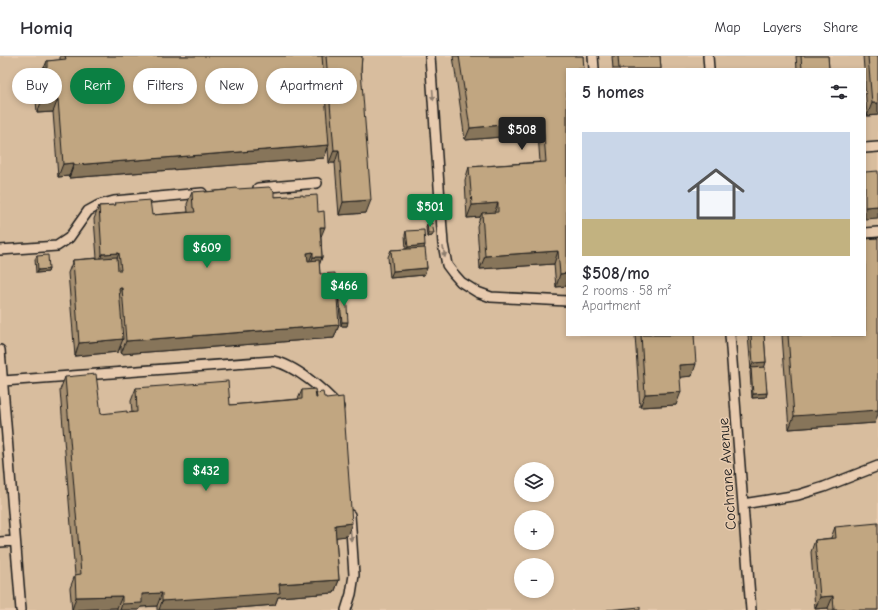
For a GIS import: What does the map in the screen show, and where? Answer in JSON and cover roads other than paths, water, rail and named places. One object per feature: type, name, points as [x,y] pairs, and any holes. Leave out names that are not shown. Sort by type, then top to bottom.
[{"type":"lane","points":[[430,56],[444,254],[448,265],[461,282],[477,292],[491,296],[566,301]]},
{"type":"lane","points":[[593,56],[594,68]]},
{"type":"lane","points":[[708,56],[709,68]]},
{"type":"lane","points":[[866,148],[878,147]]},
{"type":"lane","points":[[246,189],[317,183]]},
{"type":"lane","points":[[0,250],[57,246],[68,238],[88,211],[99,205],[114,201],[208,193]]},
{"type":"lane","points":[[866,233],[878,232]]},
{"type":"lane","name":"Cochrane Avenue","points":[[730,336],[751,610]]},
{"type":"lane","points":[[0,350],[3,381],[2,410],[15,541],[20,610]]},
{"type":"lane","points":[[3,381],[273,361],[287,365],[301,373],[334,402],[342,413]]},
{"type":"lane","points":[[743,504],[798,495],[824,487],[878,466]]},
{"type":"lane","points":[[346,610],[351,594],[354,575],[349,505]]},
{"type":"lane","points":[[0,542],[15,541]]}]
